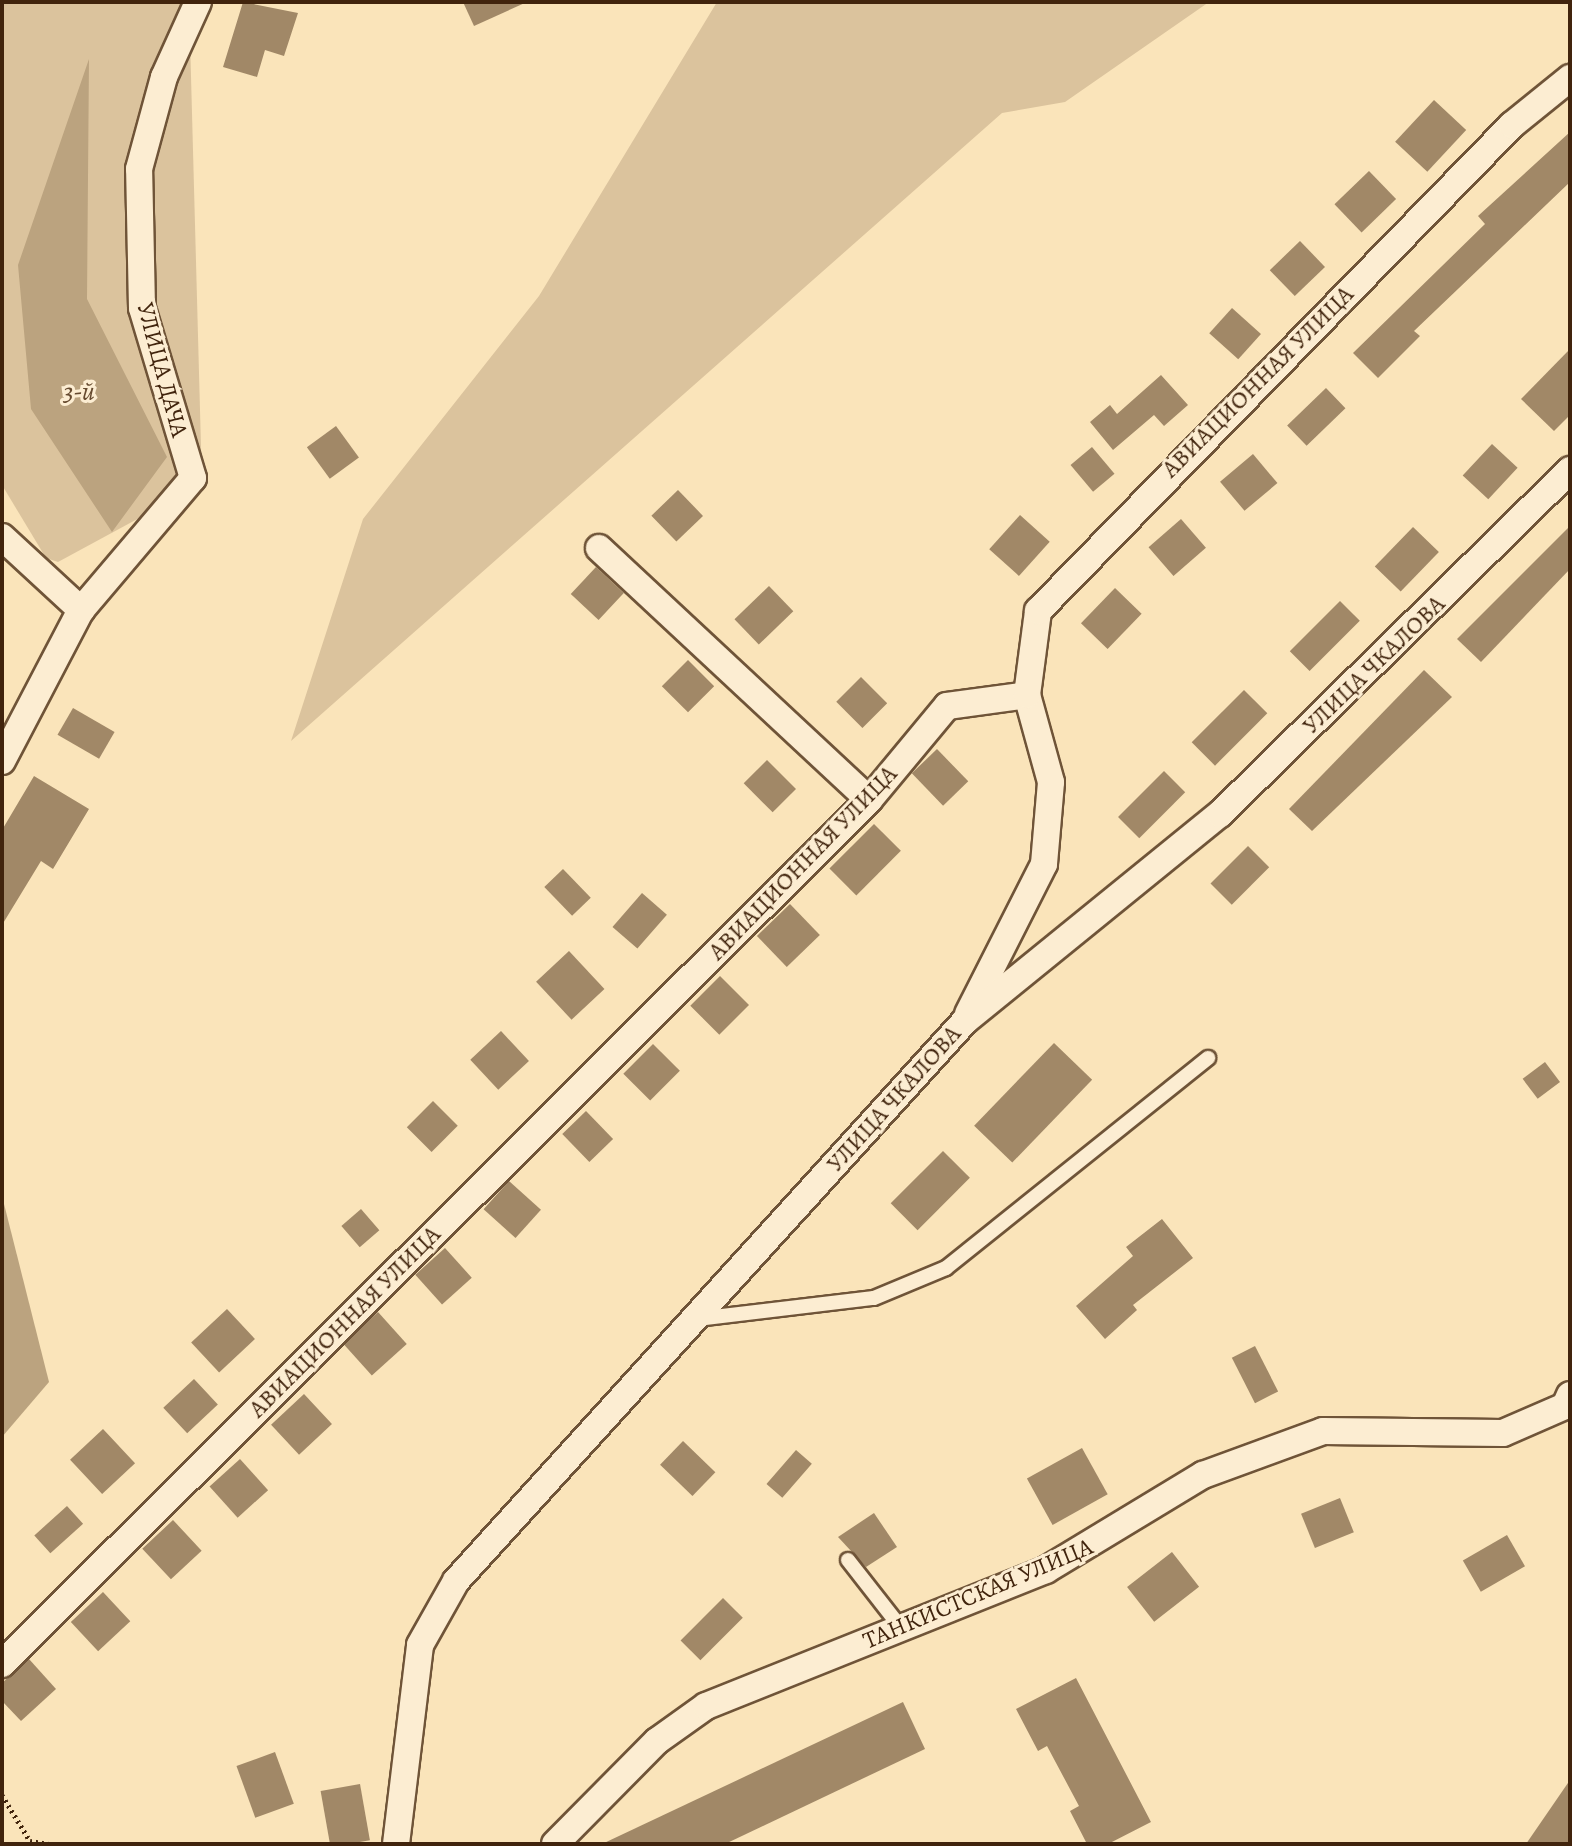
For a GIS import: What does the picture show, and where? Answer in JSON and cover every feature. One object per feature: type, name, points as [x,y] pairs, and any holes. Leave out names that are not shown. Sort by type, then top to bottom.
[{"type":"street","name":"УЛИЦА ДАЧА","points":[[2,761],[81,610],[193,478],[142,308],[139,169],[164,77],[198,2]]},
{"type":"street","name":"АВИАЦИОННАЯ УЛИЦА","points":[[2,1664],[869,800],[947,706],[1027,695],[1038,611],[1512,125],[1570,78]]},
{"type":"street","name":"УЛИЦА ЧКАЛОВА","points":[[396,1844],[420,1645],[456,1581],[965,1021],[1220,814],[1570,470]]},
{"type":"street","points":[[2,537],[81,610]]},
{"type":"street","points":[[599,548],[869,800]]},
{"type":"street","points":[[965,1021],[1044,864],[1051,782],[1027,695]]},
{"type":"street","name":"ТАНКИСТСКАЯ УЛИЦА","points":[[555,1844],[657,1741],[706,1706],[1046,1570],[1203,1475],[1323,1431],[1503,1433],[1568,1404]]},
{"type":"lane","points":[[694,1320],[874,1298],[946,1268],[1208,1058]]},
{"type":"lane","points":[[848,1560],[902,1629]]},
{"type":"path","points":[[2,1795],[30,1841],[49,1844]]},
{"type":"shaded area","points":[[2,2],[189,2],[202,484],[58,562],[46,558],[2,485]]},
{"type":"shaded area","points":[[717,2],[1209,2],[1065,102],[1002,113],[291,741],[363,519],[539,296]]},
{"type":"water","name":"3-й","points":[[89,59],[87,299],[167,457],[112,532],[31,409],[18,265]]},
{"type":"water","points":[[2,1196],[49,1382],[2,1437]]},
{"type":"building","points":[[243,2],[298,13],[284,56],[265,50],[257,77],[223,67]]},
{"type":"building","points":[[463,2],[527,2],[474,26]]},
{"type":"building","points":[[1434,100],[1466,130],[1427,172],[1395,142]]},
{"type":"building","points":[[1570,132],[1570,182],[1414,331],[1420,336],[1378,378],[1353,353],[1485,224],[1478,216]]},
{"type":"building","points":[[1369,171],[1396,199],[1362,232],[1334,204]]},
{"type":"building","points":[[1300,241],[1325,267],[1295,296],[1270,270]]},
{"type":"building","points":[[1232,308],[1261,334],[1238,359],[1209,333]]},
{"type":"building","points":[[1570,349],[1570,415],[1554,431],[1521,399]]},
{"type":"building","points":[[1161,375],[1188,405],[1164,426],[1154,415],[1113,450],[1090,422],[1110,405],[1117,414]]},
{"type":"building","points":[[1326,388],[1345,408],[1307,446],[1287,426]]},
{"type":"building","points":[[336,426],[359,458],[330,479],[307,447]]},
{"type":"building","points":[[1492,444],[1518,468],[1488,499],[1463,475]]},
{"type":"building","points":[[1092,447],[1114,474],[1093,492],[1071,465]]},
{"type":"building","points":[[1253,454],[1277,483],[1244,511],[1220,482]]},
{"type":"building","points":[[678,490],[703,516],[676,542],[651,516]]},
{"type":"building","points":[[1020,515],[1050,542],[1019,576],[989,549]]},
{"type":"building","points":[[1181,519],[1206,548],[1173,576],[1149,547]]},
{"type":"building","points":[[1570,526],[1570,569],[1481,662],[1457,639]]},
{"type":"building","points":[[1413,527],[1439,552],[1401,592],[1375,567]]},
{"type":"building","points":[[596,567],[624,593],[599,620],[571,594]]},
{"type":"building","points":[[769,586],[793,611],[759,645],[734,619]]},
{"type":"building","points":[[1115,588],[1142,614],[1108,649],[1081,623]]},
{"type":"building","points":[[1340,601],[1360,621],[1310,671],[1290,651]]},
{"type":"building","points":[[688,660],[714,686],[688,712],[662,686]]},
{"type":"building","points":[[1424,670],[1452,697],[1312,831],[1289,809]]},
{"type":"building","points":[[861,677],[887,703],[862,728],[836,702]]},
{"type":"building","points":[[1244,690],[1267,713],[1215,766],[1192,742]]},
{"type":"building","points":[[73,708],[115,732],[99,759],[58,735]]},
{"type":"building","points":[[937,749],[968,781],[943,806],[912,773]]},
{"type":"building","points":[[767,760],[796,789],[773,812],[744,783]]},
{"type":"building","points":[[1164,771],[1185,792],[1139,838],[1118,817]]},
{"type":"building","points":[[34,776],[89,809],[53,869],[41,861],[2,925],[2,830]]},
{"type":"building","points":[[874,824],[901,851],[856,895],[829,869]]},
{"type":"building","points":[[1248,846],[1269,867],[1232,905],[1211,883]]},
{"type":"building","points":[[563,869],[591,898],[572,916],[544,887]]},
{"type":"building","points":[[642,893],[667,915],[637,949],[612,927]]},
{"type":"building","points":[[790,904],[820,935],[787,967],[757,936]]},
{"type":"building","points":[[569,951],[604,989],[572,1020],[536,982]]},
{"type":"building","points":[[720,976],[749,1005],[719,1035],[690,1006]]},
{"type":"building","points":[[501,1031],[529,1061],[498,1090],[470,1060]]},
{"type":"building","points":[[1054,1043],[1092,1080],[1012,1163],[974,1126]]},
{"type":"building","points":[[653,1044],[680,1071],[650,1101],[623,1074]]},
{"type":"building","points":[[1545,1062],[1560,1082],[1538,1099],[1523,1079]]},
{"type":"building","points":[[433,1101],[458,1126],[432,1152],[407,1127]]},
{"type":"building","points":[[586,1111],[613,1139],[589,1162],[562,1134]]},
{"type":"building","points":[[943,1151],[970,1178],[918,1230],[891,1203]]},
{"type":"building","points":[[509,1181],[541,1210],[516,1238],[484,1209]]},
{"type":"building","points":[[361,1209],[379,1230],[360,1247],[341,1226]]},
{"type":"building","points":[[1162,1219],[1193,1258],[1133,1305],[1137,1310],[1105,1339],[1076,1306],[1133,1256],[1126,1247]]},
{"type":"building","points":[[445,1248],[472,1278],[442,1304],[415,1275]]},
{"type":"building","points":[[227,1309],[255,1339],[219,1372],[191,1342]]},
{"type":"building","points":[[378,1312],[407,1344],[372,1375],[343,1343]]},
{"type":"building","points":[[1255,1346],[1278,1391],[1255,1403],[1232,1358]]},
{"type":"building","points":[[194,1379],[218,1405],[187,1433],[163,1408]]},
{"type":"building","points":[[304,1394],[332,1424],[299,1455],[271,1425]]},
{"type":"building","points":[[103,1429],[135,1463],[102,1494],[70,1460]]},
{"type":"building","points":[[683,1441],[715,1472],[692,1496],[660,1465]]},
{"type":"building","points":[[1082,1448],[1108,1494],[1053,1525],[1027,1479]]},
{"type":"building","points":[[796,1450],[812,1464],[782,1498],[766,1484]]},
{"type":"building","points":[[240,1459],[268,1490],[238,1518],[210,1486]]},
{"type":"building","points":[[1340,1498],[1354,1532],[1315,1548],[1301,1514]]},
{"type":"building","points":[[67,1506],[83,1524],[50,1553],[34,1535]]},
{"type":"building","points":[[874,1513],[897,1547],[866,1567],[838,1537]]},
{"type":"building","points":[[173,1520],[202,1551],[171,1579],[142,1549]]},
{"type":"building","points":[[1507,1535],[1525,1566],[1481,1592],[1463,1561]]},
{"type":"building","points":[[1172,1552],[1199,1587],[1154,1622],[1127,1587]]},
{"type":"building","points":[[103,1592],[130,1621],[98,1651],[71,1622]]},
{"type":"building","points":[[723,1598],[743,1618],[700,1660],[681,1640]]},
{"type":"building","points":[[29,1659],[56,1689],[21,1721],[2,1701],[2,1683]]},
{"type":"building","points":[[1076,1678],[1151,1822],[1108,1844],[1087,1844],[1070,1811],[1079,1806],[1047,1746],[1038,1751],[1016,1709]]},
{"type":"building","points":[[903,1702],[925,1749],[725,1844],[602,1844]]},
{"type":"building","points":[[275,1752],[294,1804],[255,1818],[236,1766]]},
{"type":"building","points":[[1570,1780],[1570,1844],[1526,1844]]},
{"type":"building","points":[[360,1784],[370,1840],[330,1844],[321,1791]]}]
